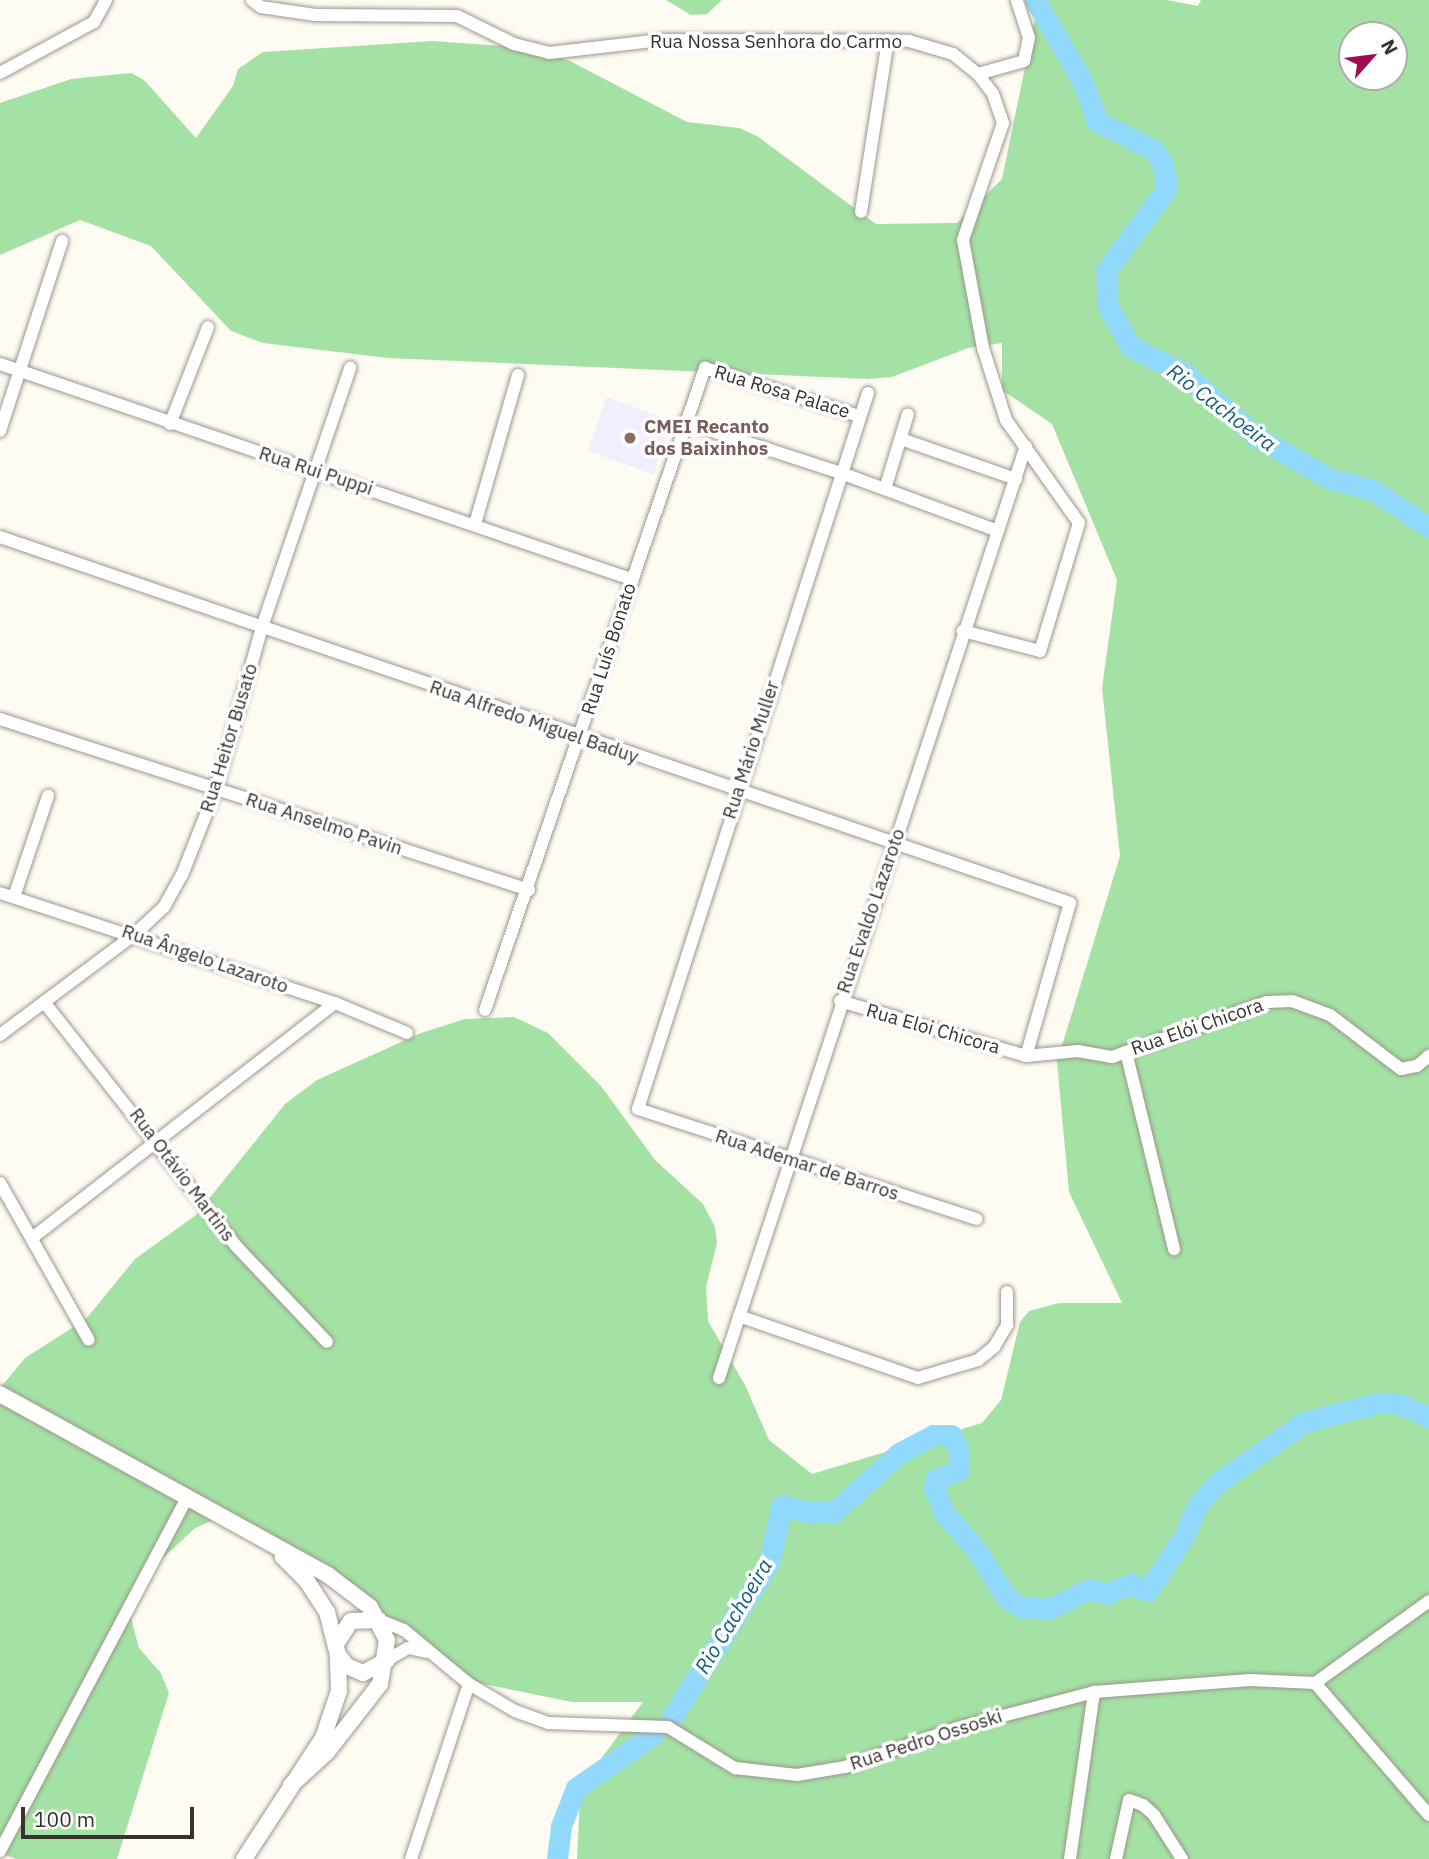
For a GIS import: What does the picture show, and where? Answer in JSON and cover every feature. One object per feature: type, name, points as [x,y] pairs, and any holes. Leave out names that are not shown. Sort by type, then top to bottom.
[{"type":"main road","points":[[0,1394],[358,1596],[379,1620],[387,1660],[364,1709],[291,1785]]},
{"type":"main road","points":[[244,1859],[330,1724],[339,1691],[337,1650],[327,1612],[314,1590],[268,1543]]},
{"type":"main road","points":[[337,1650],[351,1621],[379,1620]]},
{"type":"main road","points":[[337,1650],[346,1666],[363,1673],[387,1660]]},
{"type":"street","points":[[0,73],[94,22],[106,0]]},
{"type":"street","name":"Rua Nossa Senhora do Carmo","points":[[252,0],[261,7],[315,15],[457,16],[514,44],[548,53],[662,40],[888,40],[929,44],[953,54],[978,74],[993,94],[1003,123],[963,240],[964,264],[983,348],[1006,420],[1079,523],[1040,651],[963,631]]},
{"type":"street","points":[[978,74],[1024,61],[1029,38],[1017,0]]},
{"type":"street","points":[[861,212],[888,40]]},
{"type":"street","points":[[0,431],[62,241]]},
{"type":"street","points":[[170,424],[208,327]]},
{"type":"street","name":"Rua Rui Puppi","points":[[0,364],[631,579]]},
{"type":"street","name":"Rua Heitor Busato","points":[[0,1035],[135,934],[163,907],[182,875],[216,789],[262,626],[350,368]]},
{"type":"street","name":"Rua Rosa Palace","points":[[705,368],[859,415]]},
{"type":"street","name":"Rua Luís Bonato","points":[[485,1010],[580,739],[684,422],[705,368]]},
{"type":"street","points":[[475,524],[519,375]]},
{"type":"street","name":"Rua Mário Muller","points":[[638,1109],[738,789],[868,393]]},
{"type":"street","points":[[885,489],[908,414]]},
{"type":"street","points":[[684,422],[841,473],[998,531]]},
{"type":"street","points":[[901,439],[1016,479]]},
{"type":"street","name":"Rua Evaldo Lazaroto","points":[[719,1378],[840,1001],[1026,446]]},
{"type":"street","name":"Rua Alfredo Miguel Baduy","points":[[0,537],[262,626],[580,739],[738,789],[1070,903],[1026,1056]]},
{"type":"street","name":"Rua Anselmo Pavin","points":[[0,719],[528,890]]},
{"type":"street","points":[[14,897],[48,796]]},
{"type":"street","name":"Rua Ângelo Lazaroto","points":[[0,893],[135,934],[335,1003],[407,1033]]},
{"type":"street","name":"Rua Eloi Chicora","points":[[840,1001],[1026,1056]]},
{"type":"street","name":"Rua Elói Chicora","points":[[1026,1056],[1078,1051],[1112,1057],[1268,1002],[1292,1001],[1329,1016],[1401,1069],[1417,1066],[1429,1056]]},
{"type":"street","name":"Rua Otávio Martins","points":[[44,1002],[157,1142],[236,1247],[327,1342]]},
{"type":"street","points":[[32,1238],[335,1003]]},
{"type":"street","points":[[1126,1052],[1174,1249]]},
{"type":"street","name":"Rua Ademar de Barros","points":[[638,1109],[788,1161],[977,1219]]},
{"type":"street","points":[[0,1183],[89,1340]]},
{"type":"street","points":[[739,1316],[918,1378],[978,1360],[994,1347],[1007,1325],[1007,1292]]},
{"type":"street","points":[[0,1852],[187,1498]]},
{"type":"street","points":[[1429,1601],[1315,1683],[1429,1815]]},
{"type":"street","name":"Rua Pedro Ossoski","points":[[379,1620],[404,1630],[427,1652],[469,1684],[515,1711],[548,1723],[668,1727],[735,1768],[797,1775],[845,1767],[957,1728],[1094,1692],[1250,1680],[1315,1683]]},
{"type":"street","points":[[387,1660],[408,1648],[427,1652]]},
{"type":"street","points":[[411,1859],[469,1684]]},
{"type":"street","points":[[1070,1859],[1094,1692]]},
{"type":"street","points":[[1116,1859],[1129,1800],[1143,1805],[1154,1815],[1182,1859]]},
{"type":"shaded area","name":"CMEI Recanto dos Baixinhos","points":[[607,397],[673,421],[653,475],[588,451]]},
{"type":"green space","points":[[666,0],[722,0],[707,14],[691,15]]},
{"type":"green space","points":[[1027,0],[1167,0],[1198,6],[1201,0],[1429,0],[1429,1859],[577,1859],[580,1797],[595,1767],[643,1702],[572,1702],[479,1683],[457,1673],[259,1527],[221,1517],[195,1528],[162,1559],[140,1592],[131,1618],[139,1648],[161,1673],[169,1693],[117,1859],[16,1859],[0,1853],[0,1388],[25,1358],[86,1319],[135,1259],[196,1215],[285,1104],[317,1080],[421,1033],[465,1019],[514,1017],[548,1033],[601,1086],[655,1160],[703,1204],[715,1227],[717,1243],[706,1287],[708,1321],[745,1385],[769,1440],[812,1474],[982,1423],[1001,1400],[1020,1322],[1029,1311],[1059,1303],[1122,1303],[1069,1192],[1057,1062],[1120,856],[1102,688],[1117,580],[1052,424],[1002,390],[1002,343],[968,348],[892,377],[868,379],[388,358],[263,343],[231,331],[151,246],[80,220],[0,255],[0,103],[71,79],[131,73],[144,80],[196,138],[233,86],[238,69],[263,52],[432,41],[531,48],[570,61],[687,122],[739,128],[757,136],[876,224],[957,223],[1002,179],[1036,14]]},
{"type":"waterway","name":"Rio Cachoeira","points":[[1035,0],[1082,80],[1097,121],[1154,150],[1162,163],[1167,185],[1164,192],[1106,271],[1108,307],[1131,347],[1184,373],[1257,437],[1330,479],[1373,490],[1429,527]]},
{"type":"waterway","name":"Rio Cachoeira","points":[[672,1717],[769,1563],[782,1505],[806,1512],[834,1512],[899,1453],[933,1435],[951,1435],[959,1451],[959,1470],[936,1479],[934,1488],[944,1513],[975,1548],[1006,1597],[1021,1607],[1048,1609],[1089,1589],[1106,1594],[1131,1584],[1148,1591],[1184,1536],[1199,1503],[1217,1483],[1304,1422],[1377,1403],[1397,1403],[1429,1417]]},
{"type":"waterway","name":"Rio Cachoeira","points":[[557,1859],[561,1826],[576,1788],[654,1734]]},
{"type":"place","name":"CMEI Recanto dos Baixinhos","points":[[630,438]]}]
